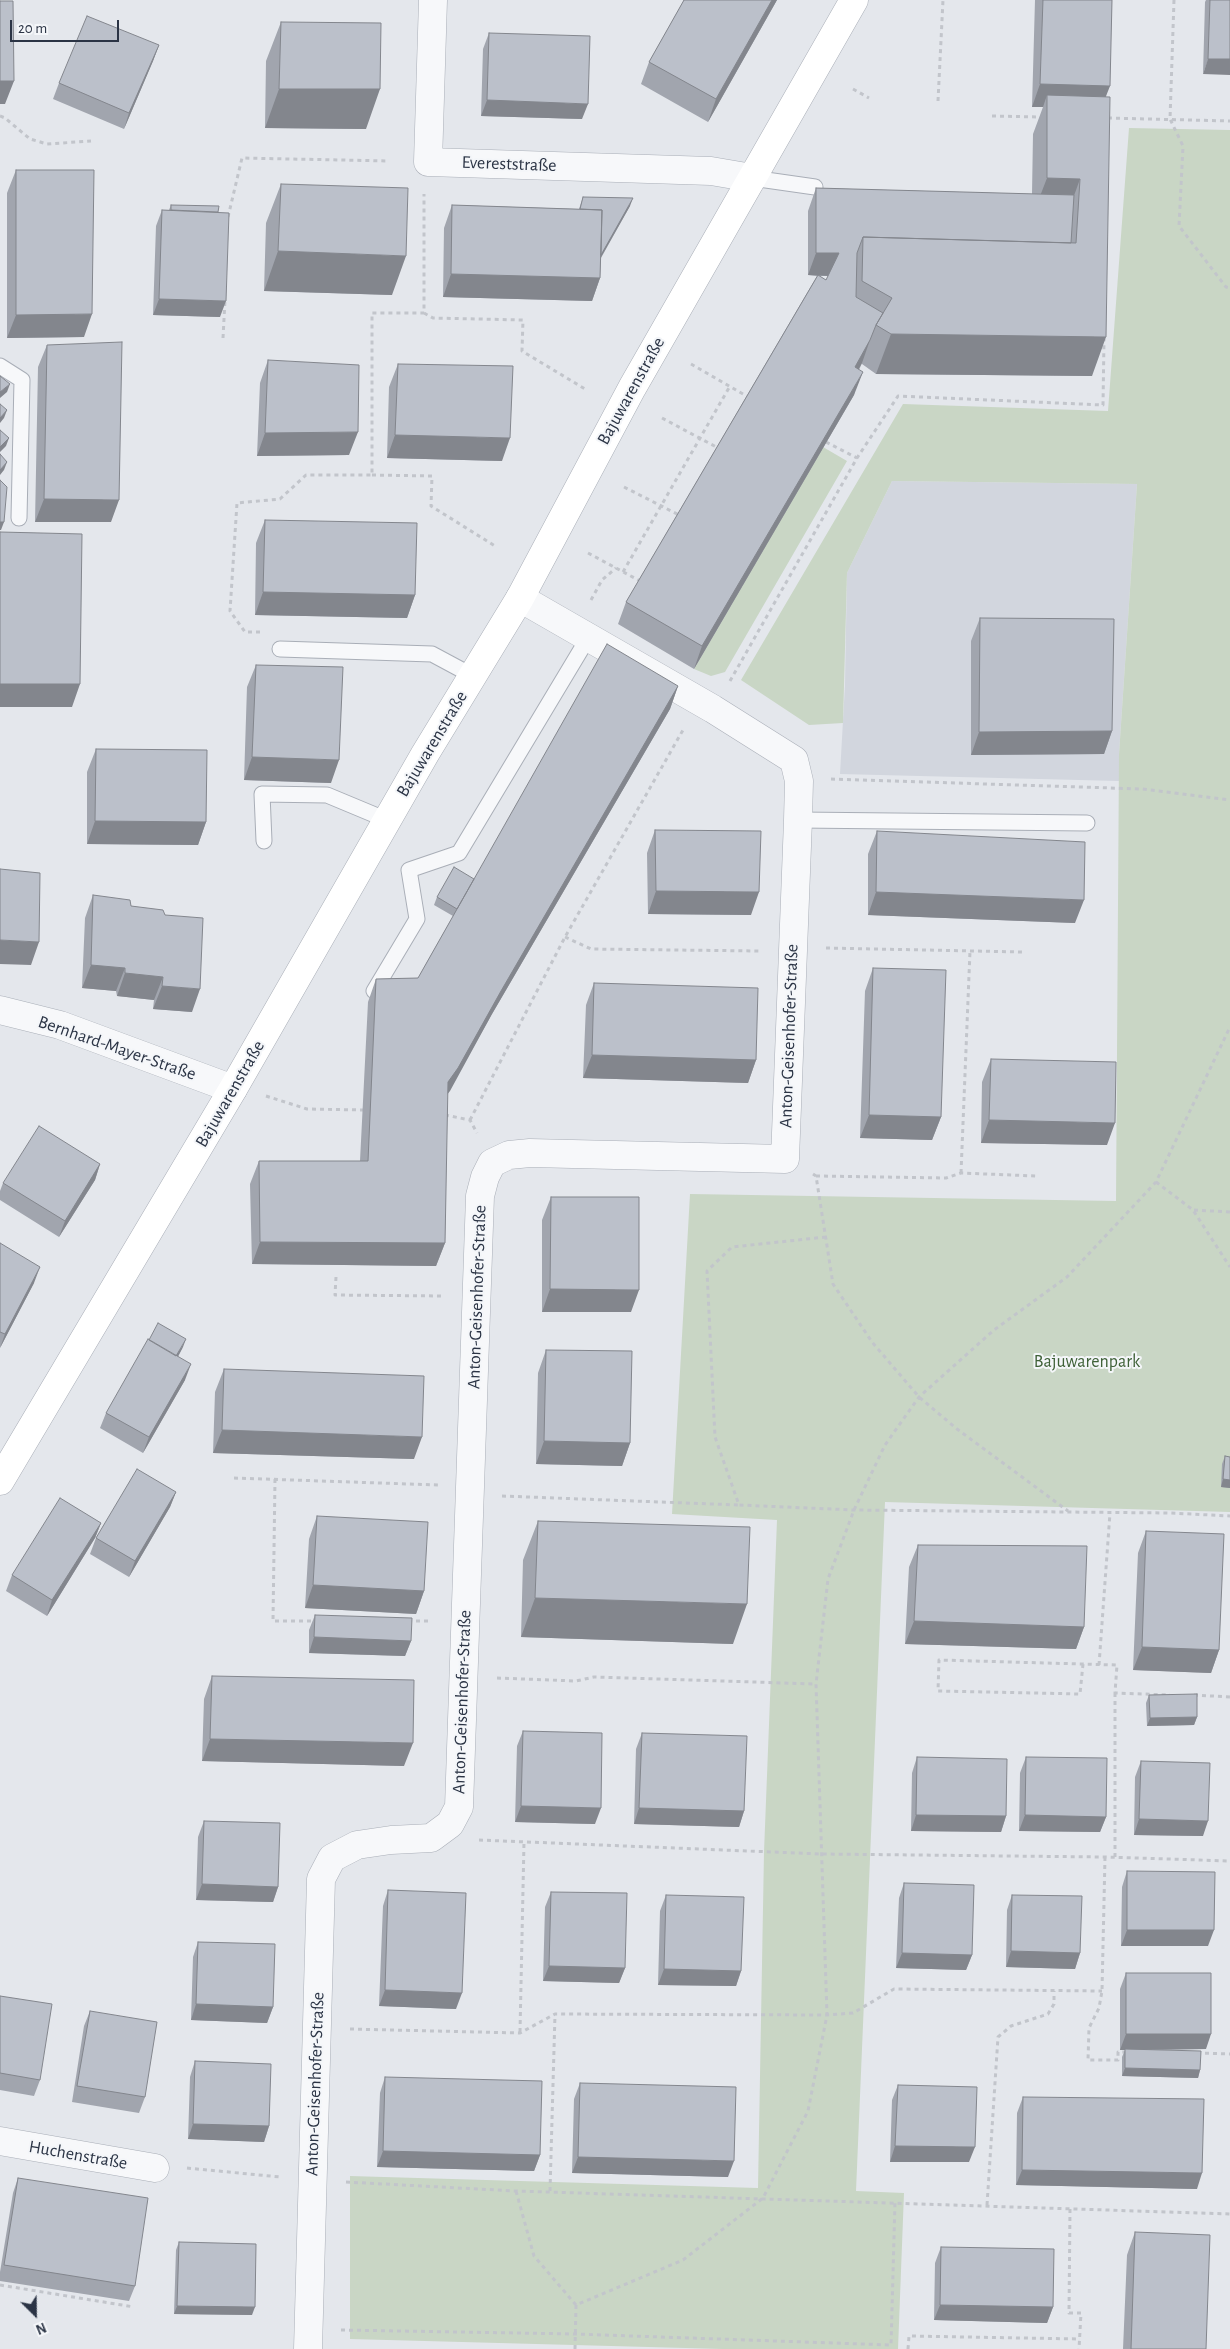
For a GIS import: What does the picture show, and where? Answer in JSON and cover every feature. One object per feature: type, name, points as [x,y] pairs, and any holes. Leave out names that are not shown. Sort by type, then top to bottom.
[{"type":"main road","name":"Bajuwarenstraße","points":[[0,1481],[233,1089],[387,820],[520,598],[632,388],[854,0]]},
{"type":"street","name":"Evereststraße","points":[[433,0],[428,162],[711,171],[752,178]]},
{"type":"street","name":"Anton-Geisenhofer-Straße","points":[[308,2339],[321,1879],[332,1858],[356,1845],[390,1840],[431,1838],[450,1824],[459,1807],[480,1196],[485,1177],[492,1163],[509,1154],[785,1159],[799,781],[794,760],[706,705],[520,598]]},
{"type":"street","name":"Bernhard-Mayer-Straße","points":[[0,1010],[60,1025],[233,1089]]},
{"type":"street","name":"Huchenstraße","points":[[0,2142],[155,2168]]},
{"type":"lane","points":[[752,178],[815,187]]},
{"type":"lane","points":[[0,366],[22,380],[19,518]]},
{"type":"lane","points":[[374,991],[417,919],[409,870],[459,852],[588,638]]},
{"type":"lane","points":[[280,649],[432,654],[473,676]]},
{"type":"lane","points":[[264,841],[262,794],[327,795],[387,820]]},
{"type":"lane","points":[[798,820],[1087,823]]},
{"type":"path","points":[[938,101],[943,0]]},
{"type":"path","points":[[1174,0],[1170,119],[1183,146],[1179,226],[1226,287],[1230,288]]},
{"type":"path","points":[[853,89],[869,98]]},
{"type":"path","points":[[0,116],[5,118],[30,140],[47,144],[91,141]]},
{"type":"path","points":[[992,116],[1050,117]]},
{"type":"path","points":[[1099,118],[1230,121]]},
{"type":"path","points":[[1109,118],[1109,128]]},
{"type":"path","points":[[228,219],[242,158],[389,161]]},
{"type":"path","points":[[424,199],[424,313]]},
{"type":"path","points":[[224,338],[225,298]]},
{"type":"path","points":[[372,476],[372,313],[424,313],[433,318],[523,320],[522,351],[585,389]]},
{"type":"path","points":[[470,1120],[565,937],[857,458],[898,396],[1103,405],[1104,336]]},
{"type":"path","points":[[692,364],[751,398]]},
{"type":"path","points":[[623,572],[730,386]]},
{"type":"path","points":[[662,418],[721,450]]},
{"type":"path","points":[[826,442],[857,458]]},
{"type":"path","points":[[265,632],[245,632],[230,611],[237,503],[280,499],[306,475],[432,476],[430,506],[494,546]]},
{"type":"path","points":[[624,487],[681,516]]},
{"type":"path","points":[[588,553],[642,582]]},
{"type":"path","points":[[588,638],[588,614],[592,595],[602,580],[616,568]]},
{"type":"path","points":[[831,779],[1142,789],[1230,800]]},
{"type":"path","points":[[565,937],[591,949],[1023,952]]},
{"type":"path","points":[[962,1173],[970,951]]},
{"type":"path","points":[[576,2305],[683,2260],[763,2198],[808,2112],[827,2015],[816,1684],[828,1579],[854,1510],[885,1445],[920,1397],[994,1330],[1067,1277],[1156,1182],[1230,1027]]},
{"type":"path","points":[[265,1096],[308,1110],[363,1110]]},
{"type":"path","points":[[439,1114],[470,1120]]},
{"type":"path","points":[[470,1120],[492,1163]]},
{"type":"path","points":[[816,1176],[946,1178],[962,1173],[1036,1176]]},
{"type":"path","points":[[1156,1182],[1193,1210],[1230,1267]]},
{"type":"path","points":[[821,1206],[833,1284],[872,1342],[920,1397],[957,1429],[1068,1512]]},
{"type":"path","points":[[1193,1210],[1230,1212]]},
{"type":"path","points":[[739,1505],[715,1437],[707,1271],[732,1247],[826,1237]]},
{"type":"path","points":[[336,1277],[335,1295],[477,1297]]},
{"type":"path","points":[[234,1478],[444,1486]]},
{"type":"path","points":[[275,1479],[273,1621],[322,1621]]},
{"type":"path","points":[[470,1495],[854,1510],[1170,1513],[1230,1516]]},
{"type":"path","points":[[1099,1665],[1110,1513]]},
{"type":"path","points":[[401,1621],[440,1621]]},
{"type":"path","points":[[1083,1664],[1080,1694],[938,1691],[939,1660],[1083,1664],[1099,1665],[1117,1665],[1115,1693],[1115,1857]]},
{"type":"path","points":[[463,1676],[576,1681],[594,1677],[816,1684]]},
{"type":"path","points":[[1115,1693],[1172,1695]]},
{"type":"path","points":[[1192,1695],[1230,1696]]},
{"type":"path","points":[[450,1824],[477,1840],[821,1854],[1115,1857],[1230,1861]]},
{"type":"path","points":[[520,2033],[524,1842]]},
{"type":"path","points":[[1105,1857],[1102,1991],[1100,2008],[1089,2028],[1088,2060],[1118,2060],[1118,2052],[1137,2052]]},
{"type":"path","points":[[317,2028],[520,2033],[555,2014],[827,2015],[853,2013],[894,1989],[1102,1991]]},
{"type":"path","points":[[987,2206],[998,2037],[1011,2026],[1030,2018],[1048,2014],[1054,2004],[1054,1991]]},
{"type":"path","points":[[550,2192],[555,2014]]},
{"type":"path","points":[[1191,2053],[1230,2054]]},
{"type":"path","points":[[155,2168],[174,2166],[284,2178]]},
{"type":"path","points":[[338,2182],[516,2191],[1230,2214]]},
{"type":"path","points":[[516,2191],[534,2256],[576,2305],[575,2349]]},
{"type":"path","points":[[308,2339],[575,2334],[891,2345],[895,2202]]},
{"type":"path","points":[[1070,2209],[1069,2313],[1081,2313],[1079,2349]]},
{"type":"path","points":[[0,2286],[134,2306]]},
{"type":"path","points":[[908,2349],[909,2336],[1080,2339]]},
{"type":"shaded area","points":[[892,481],[1137,484],[1119,754],[1119,781],[840,774],[845,685],[847,573]]},
{"type":"green space","name":"Bajuwarenpark","points":[[1129,128],[1230,130],[1230,1512],[885,1502],[856,2191],[904,2193],[898,2349],[723,2349],[350,2339],[350,2176],[758,2188],[764,1852],[777,1520],[672,1514],[690,1194],[1116,1201],[1119,754],[1137,484],[892,481],[847,573],[843,723],[809,725],[741,680],[903,404],[1108,411]]},
{"type":"green space","points":[[823,447],[847,461],[725,672],[711,676],[694,669]]},
{"type":"building","points":[[684,0],[772,0],[716,99],[649,62]]},
{"type":"building","points":[[1043,0],[1112,0],[1110,86],[1040,84]]},
{"type":"building","points":[[1210,0],[1230,0],[1230,59],[1208,59]]},
{"type":"building","points":[[0,1],[13,1],[14,81],[0,81]]},
{"type":"building","points":[[87,16],[159,45],[129,113],[59,83]]},
{"type":"building","points":[[281,22],[381,23],[380,89],[279,89]]},
{"type":"building","points":[[489,33],[590,36],[588,104],[487,100]]},
{"type":"building","points":[[1047,95],[1110,97],[1106,337],[891,334],[876,325],[892,298],[862,281],[863,237],[1076,243],[1080,179],[1047,178]]},
{"type":"building","points":[[16,170],[94,170],[92,314],[16,315]]},
{"type":"building","points":[[281,184],[408,188],[406,256],[278,251]]},
{"type":"building","points":[[816,188],[1074,195],[1071,243],[863,237],[857,253],[856,297],[883,313],[855,367],[863,372],[702,646],[626,602],[818,275],[826,280],[839,253],[816,253]]},
{"type":"building","points":[[583,197],[633,198],[601,255],[602,210],[580,209]]},
{"type":"building","points":[[171,205],[219,206],[218,212],[171,210]]},
{"type":"building","points":[[452,205],[602,210],[600,278],[451,274]]},
{"type":"building","points":[[162,210],[229,213],[226,301],[159,299]]},
{"type":"building","points":[[122,342],[119,500],[44,499],[47,345]]},
{"type":"building","points":[[268,360],[359,365],[358,432],[265,433]]},
{"type":"building","points":[[398,364],[513,366],[510,438],[395,435]]},
{"type":"building","points":[[0,376],[10,384],[0,392]]},
{"type":"building","points":[[0,404],[7,410],[0,418]]},
{"type":"building","points":[[0,430],[9,438],[0,447]]},
{"type":"building","points":[[0,454],[7,462],[0,470]]},
{"type":"building","points":[[0,480],[7,487],[4,522],[0,522]]},
{"type":"building","points":[[265,520],[417,523],[415,595],[263,592]]},
{"type":"building","points":[[0,532],[82,534],[80,684],[0,684]]},
{"type":"building","points":[[980,618],[1114,619],[1112,731],[979,732]]},
{"type":"building","points":[[607,644],[678,686],[458,1068],[448,1082],[445,1243],[260,1242],[259,1161],[368,1161],[376,979],[418,978]]},
{"type":"building","points":[[256,665],[343,667],[339,760],[252,757]]},
{"type":"building","points":[[96,749],[207,750],[206,822],[95,821]]},
{"type":"building","points":[[655,830],[761,831],[759,892],[656,891]]},
{"type":"building","points":[[877,831],[1085,842],[1084,900],[876,892]]},
{"type":"building","points":[[454,867],[474,879],[457,909],[437,897]]},
{"type":"building","points":[[0,869],[40,873],[39,942],[0,940]]},
{"type":"building","points":[[93,895],[130,900],[131,906],[163,910],[165,915],[203,918],[200,989],[162,986],[163,977],[125,973],[125,968],[91,965]]},
{"type":"building","points":[[873,968],[946,970],[941,1117],[869,1115]]},
{"type":"building","points":[[594,983],[758,988],[756,1060],[592,1055]]},
{"type":"building","points":[[991,1059],[1116,1062],[1115,1123],[989,1120]]},
{"type":"building","points":[[39,1126],[100,1164],[65,1221],[3,1183]]},
{"type":"building","points":[[551,1197],[639,1197],[639,1290],[550,1289]]},
{"type":"building","points":[[0,1243],[40,1267],[5,1334],[0,1332]]},
{"type":"building","points":[[158,1323],[186,1339],[176,1356],[149,1340]]},
{"type":"building","points":[[148,1339],[191,1364],[149,1437],[106,1413]]},
{"type":"building","points":[[546,1350],[632,1351],[630,1443],[544,1441]]},
{"type":"building","points":[[224,1369],[424,1376],[422,1437],[222,1430]]},
{"type":"building","points":[[1225,1456],[1230,1457],[1230,1480],[1223,1479]]},
{"type":"building","points":[[137,1469],[176,1492],[135,1561],[96,1538]]},
{"type":"building","points":[[60,1498],[101,1523],[52,1600],[12,1575]]},
{"type":"building","points":[[317,1516],[428,1522],[424,1591],[313,1585]]},
{"type":"building","points":[[538,1521],[750,1527],[747,1604],[535,1598]]},
{"type":"building","points":[[1146,1531],[1224,1534],[1219,1650],[1142,1647]]},
{"type":"building","points":[[918,1545],[1087,1546],[1084,1627],[914,1621]]},
{"type":"building","points":[[315,1615],[412,1618],[411,1641],[314,1637]]},
{"type":"building","points":[[212,1676],[414,1680],[413,1743],[210,1739]]},
{"type":"building","points":[[1197,1694],[1197,1717],[1150,1718],[1149,1695]]},
{"type":"building","points":[[523,1731],[602,1733],[601,1808],[521,1806]]},
{"type":"building","points":[[642,1733],[747,1736],[744,1811],[639,1808]]},
{"type":"building","points":[[917,1757],[1007,1759],[1006,1816],[916,1815]]},
{"type":"building","points":[[1026,1757],[1107,1758],[1106,1817],[1025,1815]]},
{"type":"building","points":[[1141,1761],[1210,1763],[1208,1821],[1139,1819]]},
{"type":"building","points":[[204,1821],[280,1823],[278,1887],[202,1884]]},
{"type":"building","points":[[1127,1871],[1215,1872],[1214,1930],[1127,1930]]},
{"type":"building","points":[[904,1883],[974,1885],[972,1955],[902,1953]]},
{"type":"building","points":[[388,1890],[466,1893],[462,1993],[385,1990]]},
{"type":"building","points":[[551,1892],[627,1893],[625,1968],[549,1966]]},
{"type":"building","points":[[666,1895],[744,1897],[741,1971],[664,1969]]},
{"type":"building","points":[[1012,1895],[1082,1896],[1080,1953],[1011,1951]]},
{"type":"building","points":[[198,1942],[275,1944],[273,2007],[196,2004]]},
{"type":"building","points":[[1126,1973],[1211,1973],[1211,2034],[1126,2034]]},
{"type":"building","points":[[0,1996],[52,2004],[40,2080],[0,2073]]},
{"type":"building","points":[[90,2011],[157,2022],[145,2097],[77,2086]]},
{"type":"building","points":[[1125,2049],[1201,2051],[1200,2070],[1125,2068]]},
{"type":"building","points":[[195,2061],[271,2064],[269,2126],[193,2124]]},
{"type":"building","points":[[385,2077],[542,2081],[540,2155],[383,2151]]},
{"type":"building","points":[[580,2083],[736,2087],[734,2161],[578,2157]]},
{"type":"building","points":[[898,2085],[977,2087],[975,2147],[895,2146]]},
{"type":"building","points":[[1023,2097],[1204,2099],[1202,2173],[1022,2170]]},
{"type":"building","points":[[18,2178],[148,2198],[135,2286],[4,2265]]},
{"type":"building","points":[[1135,2232],[1210,2235],[1206,2349],[1131,2349]]},
{"type":"building","points":[[179,2242],[256,2244],[255,2307],[177,2306]]},
{"type":"building","points":[[941,2247],[1054,2249],[1053,2307],[940,2305]]}]
